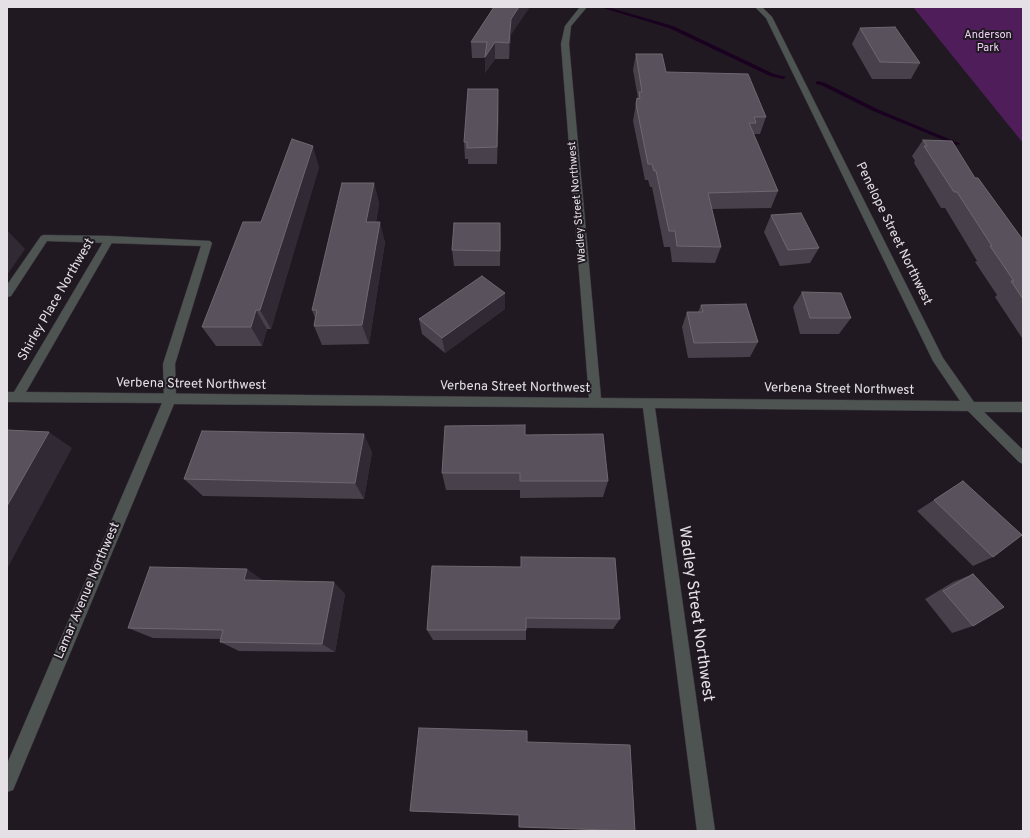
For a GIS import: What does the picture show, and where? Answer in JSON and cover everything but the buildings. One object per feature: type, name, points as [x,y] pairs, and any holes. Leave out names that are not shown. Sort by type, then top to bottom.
[{"type":"street","name":"Wadley Street Northwest","points":[[584,7],[568,26],[565,44],[595,402]]},
{"type":"street","name":"Penelope Street Northwest","points":[[758,7],[769,17],[939,361],[970,406],[1023,458]]},
{"type":"street","points":[[7,293],[44,238],[207,243],[169,364],[170,398]]},
{"type":"street","name":"Shirley Place Northwest","points":[[12,397],[109,239]]},
{"type":"street","name":"Verbena Street Northwest","points":[[12,397],[1023,407]]},
{"type":"street","name":"Lamar Avenue Northwest","points":[[7,784],[170,398]]},
{"type":"street","name":"Wadley Street Northwest","points":[[648,403],[706,831]]},
{"type":"green space","name":"Anderson Park","points":[[913,7],[1023,7],[1023,143]]},
{"type":"waterway","points":[[602,7],[671,27],[772,75],[783,77]]},
{"type":"waterway","points":[[818,83],[823,84],[875,110],[958,144]]}]
